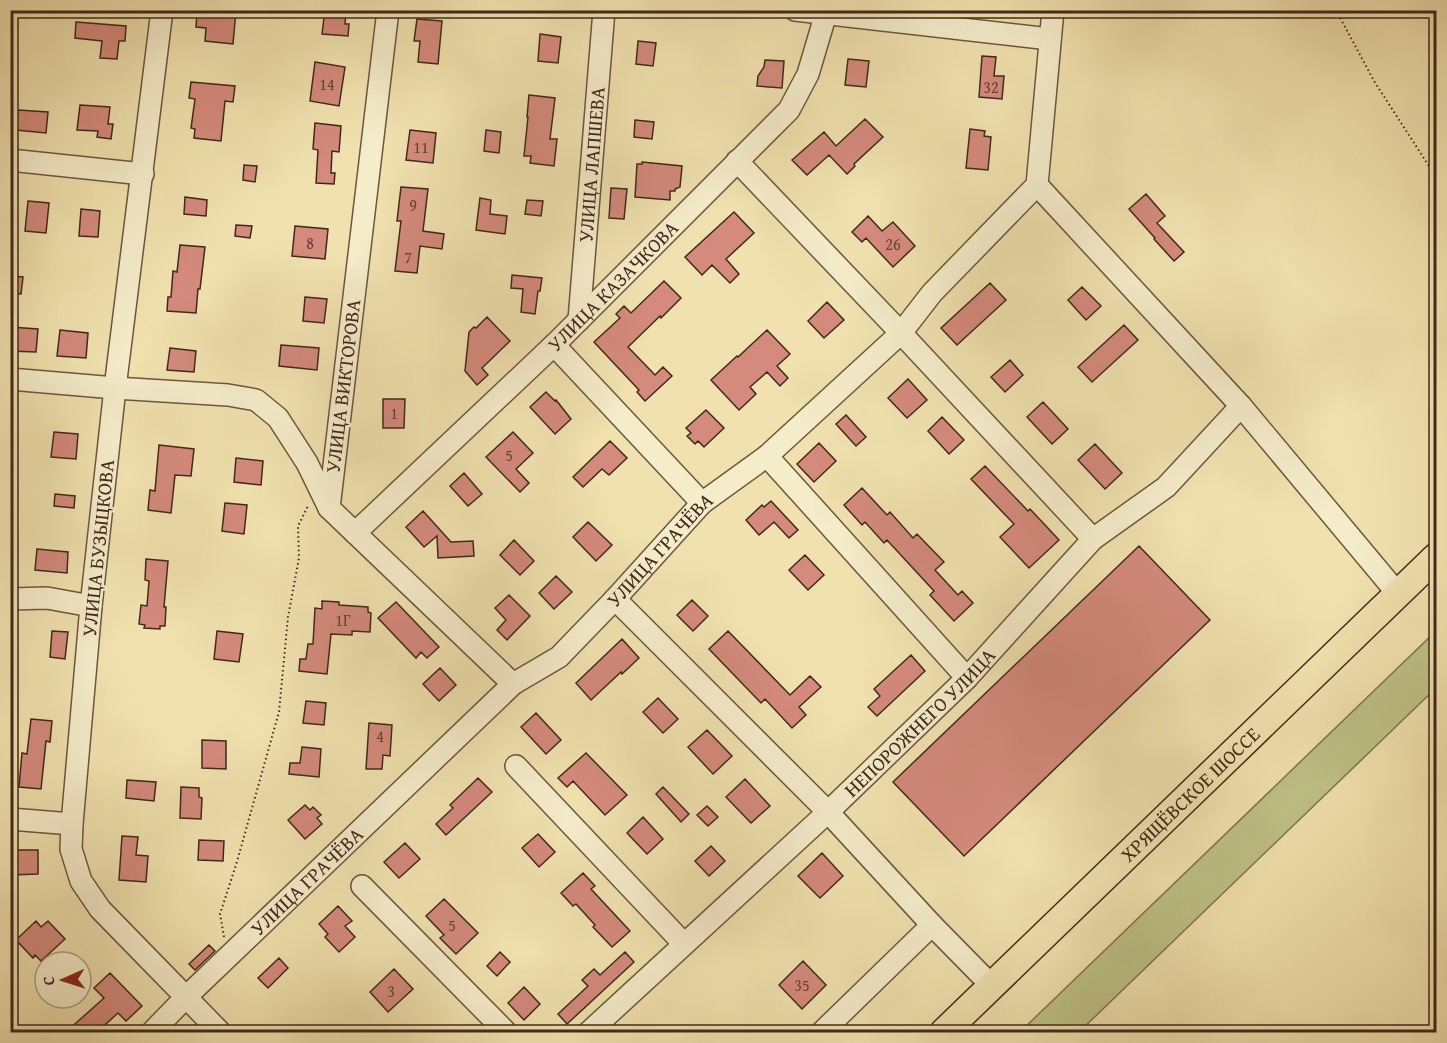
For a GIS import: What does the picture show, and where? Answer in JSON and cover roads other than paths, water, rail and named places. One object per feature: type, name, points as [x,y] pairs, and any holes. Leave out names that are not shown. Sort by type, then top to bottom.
[{"type":"main road","name":"ХРЯЩЁВСКОЕ ШОССЕ","points":[[944,1032],[1437,557]]},
{"type":"street","name":"УЛИЦА БУЗЫЦКОВА","points":[[162,10],[115,388],[91,606],[71,849],[81,881],[100,909],[220,1032]]},
{"type":"street","name":"УЛИЦА ВИКТОРОВА","points":[[325,501],[388,10]]},
{"type":"street","name":"УЛИЦА ЛАПШЕВА","points":[[579,320],[604,10]]},
{"type":"street","points":[[795,10],[1050,39]]},
{"type":"street","points":[[1053,10],[1036,185],[1240,406],[1398,594]]},
{"type":"street","name":"УЛИЦА КАЗАЧКОВА","points":[[355,533],[554,345],[789,110],[808,74],[827,12]]},
{"type":"street","points":[[10,160],[143,174]]},
{"type":"street","points":[[737,161],[1093,539]]},
{"type":"street","name":"УЛИЦА ГРАЧЁВА","points":[[152,1032],[513,684],[559,657],[702,503],[767,456],[901,333],[932,292],[1036,185]]},
{"type":"street","points":[[554,345],[702,503]]},
{"type":"street","points":[[10,379],[228,395],[256,400],[279,418],[307,463],[325,501],[355,533],[513,684]]},
{"type":"street","name":"НЕПОРОЖНЕГО УЛИЦА","points":[[589,1032],[828,812],[967,678],[1093,539],[1166,487],[1240,406]]},
{"type":"street","points":[[767,456],[967,678]]},
{"type":"street","points":[[10,599],[47,598],[91,606]]},
{"type":"street","points":[[615,599],[828,812],[992,987]]},
{"type":"street","points":[[516,766],[684,944]]},
{"type":"street","points":[[10,819],[72,824]]},
{"type":"street","points":[[362,886],[506,1032]]},
{"type":"street","points":[[822,1032],[933,925]]}]
